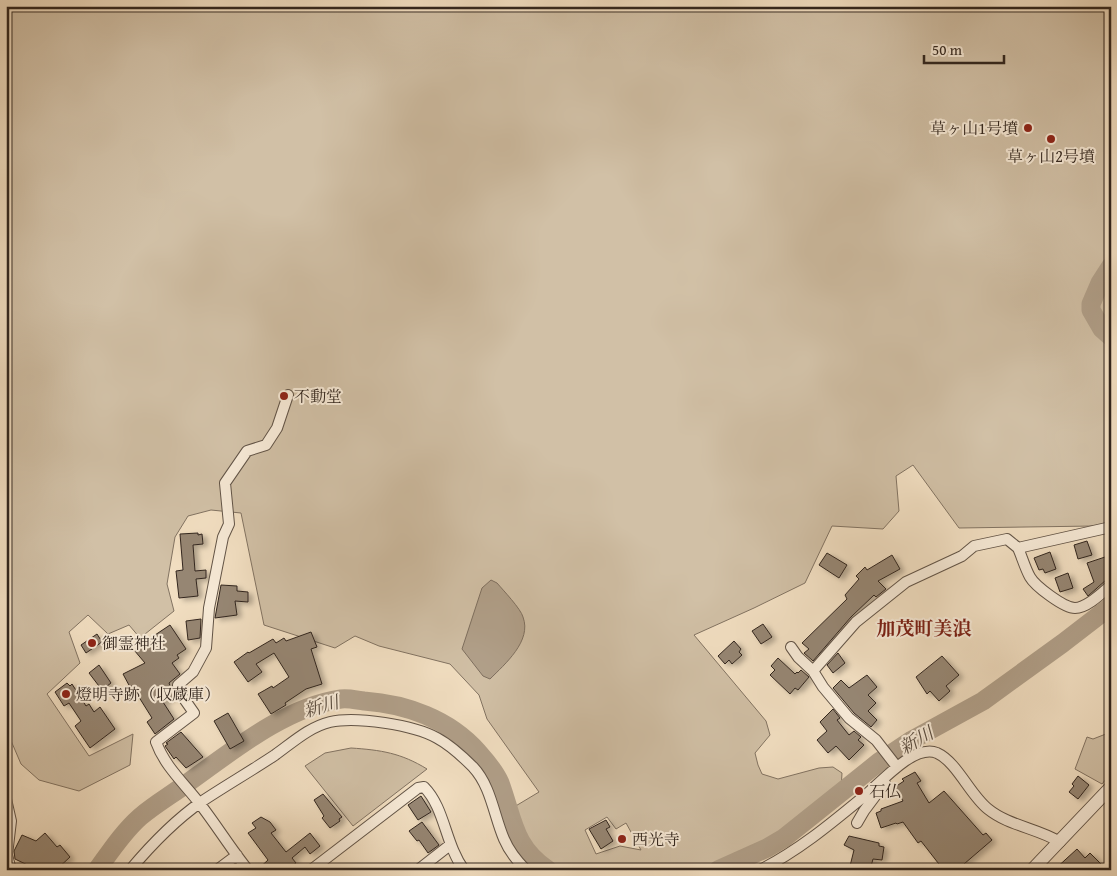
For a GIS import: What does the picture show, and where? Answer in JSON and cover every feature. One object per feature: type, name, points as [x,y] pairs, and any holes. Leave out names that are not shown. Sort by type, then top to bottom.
[{"type":"street","points":[[248,870],[200,803],[180,781],[160,752],[156,742],[194,713],[180,693],[178,685],[192,672],[206,648],[209,608],[223,537],[229,524],[225,483],[247,451],[266,445],[277,428],[288,395]]},
{"type":"street","points":[[1018,548],[1111,527]]},
{"type":"street","points":[[813,671],[856,622],[906,582],[962,556],[974,546],[1008,539],[1018,548],[1030,577],[1035,583],[1063,604],[1075,608],[1086,605],[1111,585]]},
{"type":"street","points":[[791,647],[798,657],[813,671],[823,687],[849,718],[876,740],[896,766]]},
{"type":"street","points":[[130,870],[155,840],[200,803],[302,735],[328,722],[349,719],[422,731],[438,738],[474,768],[484,782],[505,841],[516,860],[526,870]]},
{"type":"street","points":[[760,870],[796,850],[888,775],[896,766],[918,754],[929,751],[937,753],[949,763],[992,812],[1006,820],[1049,835],[1060,842]]},
{"type":"street","points":[[857,823],[884,786],[888,775]]},
{"type":"street","points":[[310,870],[418,788],[424,786],[432,795],[450,846],[464,870]]},
{"type":"street","points":[[1032,870],[1110,792]]},
{"type":"street","points":[[6,799],[11,821],[7,855],[11,870]]},
{"type":"street","points":[[418,870],[450,846]]},
{"type":"street","points":[[217,870],[237,855]]},
{"type":"shaded area","points":[[6,6],[1111,6],[1111,524],[1094,526],[959,528],[913,465],[896,476],[899,511],[883,529],[832,526],[805,583],[694,635],[766,721],[770,735],[755,753],[762,774],[778,779],[819,768],[833,767],[842,773],[841,790],[773,842],[707,870],[557,870],[526,841],[514,807],[539,792],[487,719],[479,695],[450,664],[379,646],[355,636],[335,648],[264,625],[241,513],[211,510],[188,516],[175,537],[167,584],[174,611],[140,638],[129,625],[108,634],[88,615],[69,632],[80,663],[47,694],[89,756],[133,734],[130,765],[79,791],[39,780],[21,764],[6,729]],"holes":[[[607,817],[616,829],[626,823],[641,850],[620,846],[596,854],[585,830]]]},
{"type":"shaded area","points":[[491,580],[497,583],[522,614],[525,626],[524,635],[516,651],[490,679],[483,676],[462,649],[482,588]]},
{"type":"shaded area","points":[[1111,732],[1111,773],[1102,784],[1075,769],[1087,737],[1093,739]]},
{"type":"shaded area","points":[[351,748],[391,753],[427,769],[353,826],[305,766],[325,753]]},
{"type":"building","points":[[198,533],[198,535],[202,534],[203,544],[193,545],[195,571],[206,570],[206,578],[196,579],[198,596],[179,598],[176,571],[183,570],[180,534]]},
{"type":"building","points":[[1087,541],[1092,555],[1078,559],[1074,545]]},
{"type":"building","points":[[1050,552],[1056,569],[1045,573],[1043,569],[1039,570],[1034,558]]},
{"type":"building","points":[[827,553],[847,565],[839,578],[819,565]]},
{"type":"building","points":[[892,555],[900,569],[878,581],[886,589],[876,597],[874,595],[851,617],[813,661],[804,653],[809,649],[802,643],[847,599],[845,595],[859,579],[856,576],[865,567],[867,570]]},
{"type":"building","points":[[1111,555],[1111,578],[1106,580],[1088,596],[1083,589],[1094,582],[1087,563]]},
{"type":"building","points":[[1068,573],[1073,588],[1060,592],[1055,578]]},
{"type":"building","points":[[221,585],[237,586],[237,591],[248,592],[248,602],[235,601],[237,615],[215,618]]},
{"type":"building","points":[[201,619],[200,638],[188,640],[186,621]]},
{"type":"building","points":[[763,624],[772,637],[761,644],[752,631]]},
{"type":"building","points":[[170,625],[186,649],[177,655],[179,658],[172,663],[180,674],[169,683],[174,696],[163,702],[174,719],[155,734],[147,722],[152,718],[123,674],[145,663],[134,650],[139,646],[137,644],[147,636],[149,639]]},
{"type":"building","points":[[311,632],[317,647],[311,649],[322,684],[306,689],[271,714],[258,694],[272,686],[273,688],[289,677],[274,653],[256,664],[262,672],[248,682],[234,662],[248,652],[273,639],[276,643],[284,638],[286,641]]},
{"type":"building","name":"御霊神社","points":[[97,634],[102,642],[86,653],[81,645]]},
{"type":"building","points":[[734,641],[741,649],[739,652],[742,655],[732,664],[729,660],[725,664],[718,656]]},
{"type":"building","points":[[838,653],[845,663],[833,673],[827,665]]},
{"type":"building","points":[[942,656],[959,675],[946,686],[950,691],[939,701],[930,691],[927,694],[916,677]]},
{"type":"building","points":[[778,658],[795,674],[801,670],[809,677],[798,690],[795,688],[790,694],[770,675],[775,670],[771,666]]},
{"type":"building","points":[[99,665],[111,683],[102,690],[89,673]]},
{"type":"building","points":[[867,675],[877,687],[868,695],[876,703],[868,711],[877,720],[871,727],[854,713],[833,688],[841,680],[849,688]]},
{"type":"building","points":[[67,683],[70,686],[72,684],[86,706],[89,704],[94,712],[100,707],[115,729],[90,748],[75,726],[81,721],[69,703],[64,706],[55,692]]},
{"type":"building","points":[[833,709],[840,718],[837,720],[849,735],[854,731],[861,737],[858,740],[864,745],[849,760],[836,746],[828,753],[817,740],[827,731],[820,722]]},
{"type":"building","points":[[228,713],[244,741],[230,749],[214,721]]},
{"type":"building","points":[[181,732],[203,757],[186,768],[176,757],[174,759],[165,746],[168,744],[166,743]]},
{"type":"building","points":[[915,772],[921,781],[917,783],[929,803],[944,791],[983,835],[986,833],[992,840],[964,864],[969,870],[946,870],[944,867],[942,868],[921,841],[918,843],[903,822],[881,828],[876,813],[881,811],[881,809],[903,801],[895,787],[904,781],[902,779]]},
{"type":"building","points":[[1078,776],[1089,785],[1078,799],[1069,792]]},
{"type":"building","points":[[323,794],[342,817],[339,819],[340,821],[330,828],[322,818],[324,816],[314,800]]},
{"type":"building","points":[[421,796],[431,812],[418,820],[408,805]]},
{"type":"building","points":[[261,817],[270,822],[276,830],[271,833],[286,852],[310,833],[320,846],[310,854],[305,847],[292,858],[296,863],[287,870],[257,870],[268,860],[248,833],[256,828],[252,823]]},
{"type":"building","points":[[606,820],[610,827],[606,829],[613,841],[601,849],[589,829]]},
{"type":"building","points":[[422,822],[439,845],[428,853],[419,840],[417,841],[409,831]]},
{"type":"building","points":[[45,833],[57,847],[60,845],[70,857],[56,870],[38,870],[15,859],[14,851],[22,835],[36,841]]},
{"type":"building","points":[[849,836],[879,843],[879,846],[884,847],[882,860],[873,859],[870,870],[849,870],[854,850],[844,845]]},
{"type":"building","points":[[1077,849],[1085,858],[1090,853],[1102,865],[1098,870],[1054,870]]},
{"type":"waterway","name":"新川","points":[[1111,266],[1100,283],[1091,304],[1091,310],[1102,329],[1111,337]]},
{"type":"waterway","name":"新川","points":[[718,870],[767,848],[784,838],[879,762],[912,740],[983,701],[1111,606]]},
{"type":"waterway","name":"新川","points":[[97,870],[122,836],[140,817],[240,745],[259,732],[299,711],[341,699],[380,703],[411,710],[440,722],[466,740],[493,770],[498,779],[521,842],[536,861],[548,870]]},
{"type":"place","name":"草ヶ山1号墳","points":[[1028,128]]},
{"type":"place","name":"草ヶ山2号墳","points":[[1051,139]]},
{"type":"place","name":"不動堂","points":[[284,396]]},
{"type":"place","name":"御霊神社","points":[[92,643]]},
{"type":"place","name":"燈明寺跡（収蔵庫）","points":[[66,694]]},
{"type":"place","name":"石仏","points":[[859,791]]},
{"type":"place","name":"西光寺","points":[[622,839]]},
{"type":"district","name":"加茂町美浪","points":[[924,628]]}]
